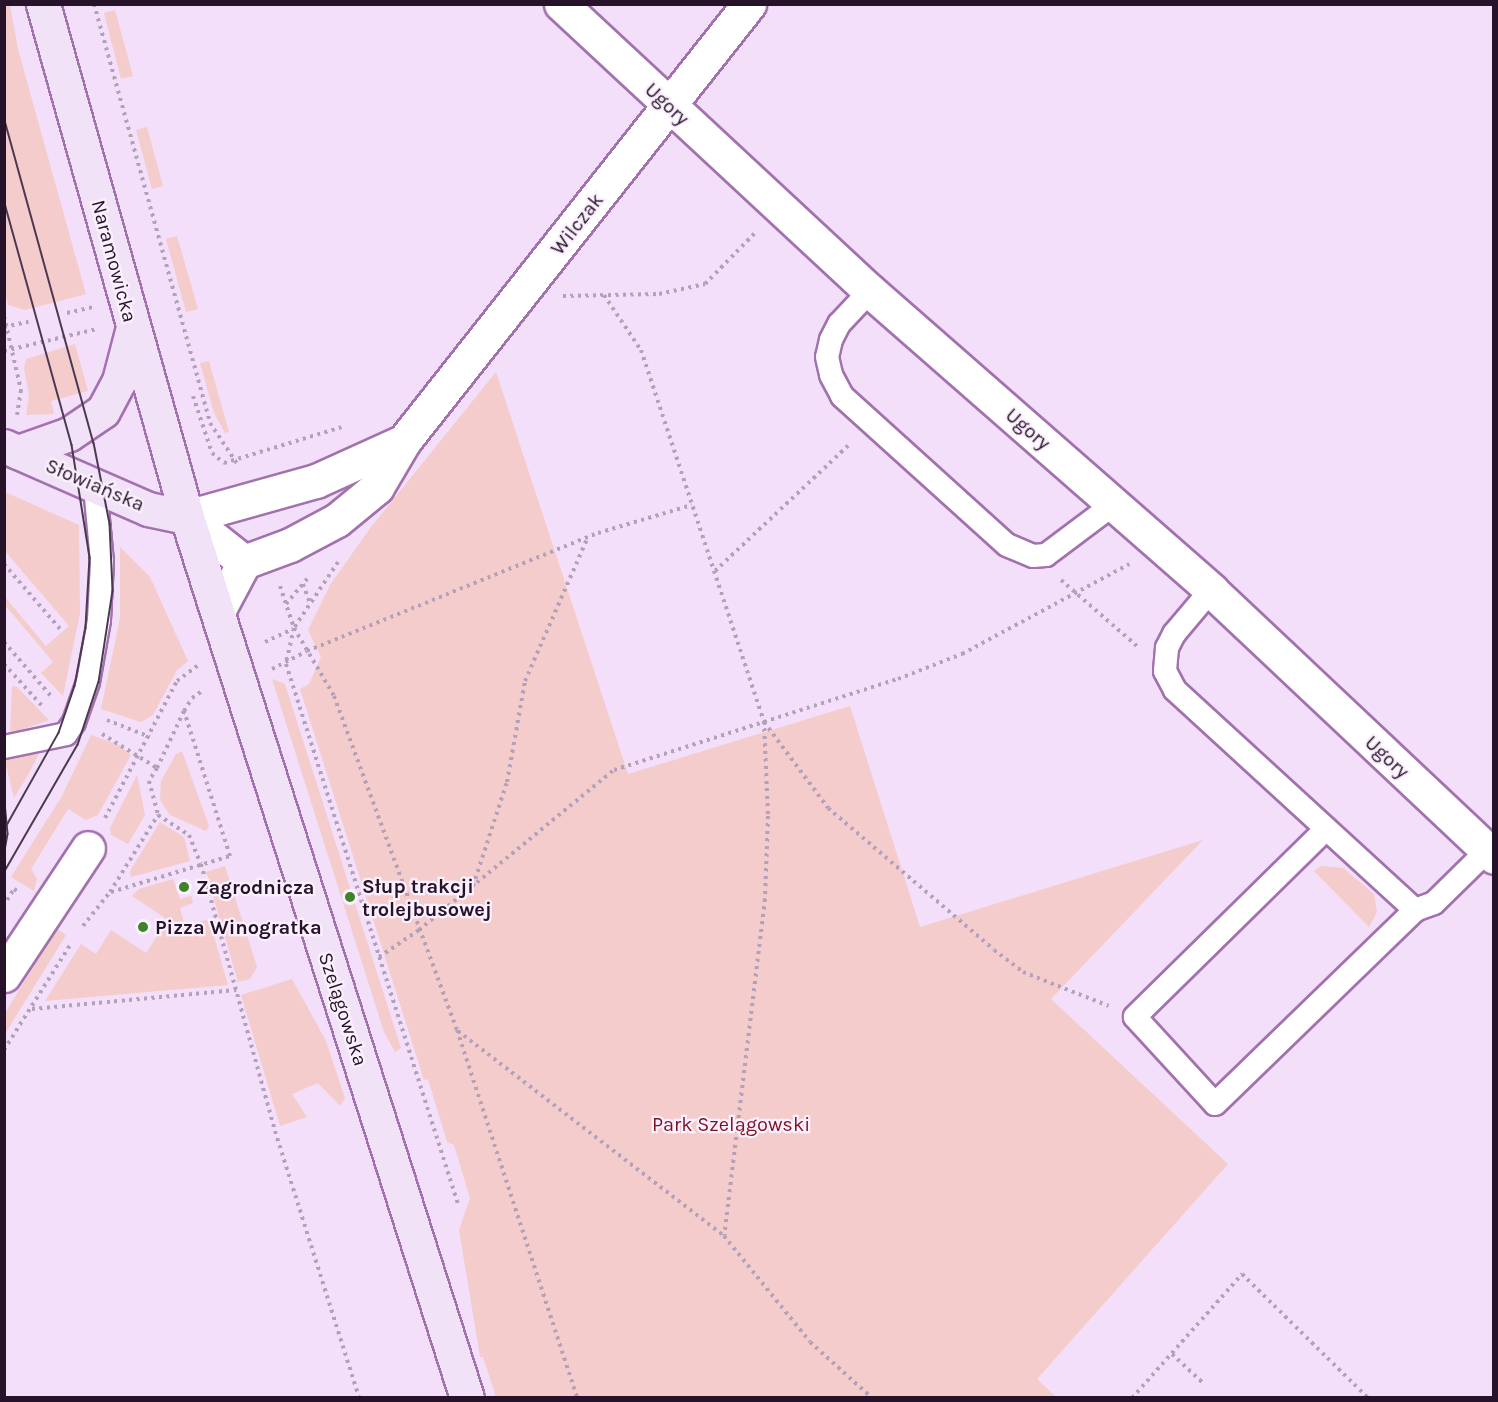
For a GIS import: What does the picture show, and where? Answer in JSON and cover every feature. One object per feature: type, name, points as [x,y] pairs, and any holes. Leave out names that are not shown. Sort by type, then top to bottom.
[{"type":"street","name":"Naramowicka","points":[[43,4],[132,329],[187,517]]},
{"type":"street","name":"Ugory","points":[[561,4],[870,291],[1211,590],[1490,854]]},
{"type":"street","name":"Wilczak","points":[[244,562],[290,545],[353,508],[377,487],[404,441],[670,107],[749,4]]},
{"type":"street","points":[[11,449],[69,434],[103,411],[119,381],[132,329]]},
{"type":"street","name":"Wilczak","points":[[187,517],[316,481],[404,441]]},
{"type":"street","name":"Słowiańska","points":[[11,449],[148,509],[187,517]]},
{"type":"street","points":[[187,517],[244,562],[218,611]]},
{"type":"street","name":"Szelągowska","points":[[187,517],[467,1398]]},
{"type":"street","points":[[4,975],[88,848]]},
{"type":"lane","points":[[870,291],[839,324],[827,357],[843,396],[1007,545],[1033,556],[1061,547],[1114,504]]},
{"type":"lane","points":[[4,747],[66,734],[74,722],[88,682],[99,620],[102,562],[95,486]]},
{"type":"lane","points":[[1211,590],[1174,634],[1164,659],[1166,671],[1175,690],[1415,910]]},
{"type":"lane","points":[[1326,829],[1135,1017],[1215,1104],[1415,910],[1434,903],[1490,854]]},
{"type":"path","points":[[94,4],[210,423],[239,466]]},
{"type":"path","points":[[550,296],[659,294],[705,284],[780,206]]},
{"type":"path","points":[[604,295],[641,350],[764,721],[768,816],[765,899],[724,1236]]},
{"type":"path","points":[[67,313],[93,307]]},
{"type":"path","points":[[4,316],[14,350],[21,390],[17,416]]},
{"type":"path","points":[[6,327],[28,322]]},
{"type":"path","points":[[4,351],[100,328]]},
{"type":"path","points":[[191,388],[212,453],[224,463],[345,426]]},
{"type":"path","points":[[714,571],[778,516],[785,501],[873,424]]},
{"type":"path","points":[[286,664],[307,651],[588,537],[692,505]]},
{"type":"path","points":[[473,887],[507,782],[525,681],[588,537]]},
{"type":"path","points":[[379,957],[419,930],[614,770],[898,679],[962,654],[1162,547]]},
{"type":"path","points":[[1033,556],[1166,671]]},
{"type":"path","points":[[4,564],[61,630]]},
{"type":"path","points":[[279,583],[294,628],[334,696],[457,1030],[577,1398]]},
{"type":"path","points":[[257,646],[294,628]]},
{"type":"path","points":[[294,628],[286,664],[458,1204]]},
{"type":"path","points":[[4,642],[45,691],[60,703]]},
{"type":"path","points":[[4,664],[46,711],[120,741],[157,768]]},
{"type":"path","points":[[88,848],[141,755],[177,681],[194,666]]},
{"type":"path","points":[[204,690],[192,698],[184,711],[149,781],[158,815],[189,835],[201,864],[274,1131],[359,1398]]},
{"type":"path","points":[[110,892],[230,856],[184,711]]},
{"type":"path","points":[[98,716],[150,737]]},
{"type":"path","points":[[764,721],[828,808],[994,950],[1023,972],[1135,1017]]},
{"type":"path","points":[[79,930],[110,892],[158,815]]},
{"type":"path","points":[[4,1050],[73,940]]},
{"type":"path","points":[[31,1009],[236,990]]},
{"type":"path","points":[[457,1030],[724,1236],[810,1342],[872,1398]]},
{"type":"path","points":[[1132,1398],[1242,1274],[1368,1398]]},
{"type":"path","points":[[1172,1354],[1205,1385]]},
{"type":"green space","points":[[4,5],[10,5],[18,49],[86,294],[25,310],[8,305],[5,292]]},
{"type":"green space","points":[[115,10],[133,76],[121,79],[104,13]]},
{"type":"green space","points":[[147,127],[163,186],[152,189],[136,130]]},
{"type":"green space","points":[[177,236],[198,309],[186,312],[166,239]]},
{"type":"green space","points":[[75,344],[88,391],[51,401],[54,414],[26,415],[29,395],[24,368],[26,359]]},
{"type":"green space","points":[[209,361],[229,432],[225,433],[214,413],[200,363]]},
{"type":"green space","name":"Park Szelągowski","points":[[496,372],[628,774],[850,706],[920,927],[1203,840],[1051,999],[1228,1164],[1037,1379],[1056,1397],[496,1397],[483,1357],[480,1357],[459,1230],[470,1198],[454,1145],[447,1142],[428,1079],[424,1080],[300,689],[309,684],[321,657],[308,630],[330,585],[371,527]]},
{"type":"green space","points":[[5,492],[79,525],[80,613],[63,696],[41,673],[53,662],[5,605],[5,597],[46,646],[69,626],[5,551]]},
{"type":"green space","points":[[120,547],[150,577],[188,661],[177,670],[153,715],[141,722],[101,709],[120,618]]},
{"type":"green space","points":[[272,679],[285,684],[401,1048],[395,1052],[384,1032]]},
{"type":"green space","points":[[12,686],[17,687],[49,720],[10,734]]},
{"type":"green space","points":[[91,735],[119,745],[131,755],[98,815],[86,820],[68,809],[31,869],[37,879],[34,891],[11,877],[62,796]]},
{"type":"green space","points":[[41,750],[28,775],[14,798],[4,757]]},
{"type":"green space","points":[[182,751],[209,826],[206,831],[170,815],[160,800],[161,781],[176,754]]},
{"type":"green space","points":[[137,775],[145,815],[128,844],[111,835],[110,828]]},
{"type":"green space","points":[[160,822],[184,837],[190,861],[131,877],[130,871]]},
{"type":"green space","points":[[225,866],[257,967],[250,979],[238,982],[206,872]]},
{"type":"green space","points":[[1321,866],[1343,868],[1374,894],[1377,912],[1369,927],[1314,871]]},
{"type":"green space","points":[[173,879],[180,899],[191,896],[193,903],[180,908],[185,926],[209,919],[228,985],[45,1001],[81,944],[96,954],[111,930],[146,953],[168,920],[132,896],[139,889]]},
{"type":"green space","points":[[57,929],[66,935],[5,1034],[5,1013]]},
{"type":"green space","points":[[292,979],[326,1041],[345,1098],[340,1106],[318,1083],[292,1094],[307,1117],[280,1126],[241,995]]},
{"type":"tram line","points":[[4,117],[94,443],[110,524],[113,591],[99,682],[78,745],[4,873]]},
{"type":"tram line","points":[[4,200],[72,445],[90,558],[86,628],[75,686],[59,733],[4,831]]},
{"type":"tram line","points":[[4,793],[8,834],[4,856]]},
{"type":"place","name":"Zagrodnicza","points":[[184,887]]},
{"type":"place","name":"Słup trakcji trolejbusowej","points":[[350,897]]},
{"type":"place","name":"Pizza Winogratka","points":[[143,927]]}]
